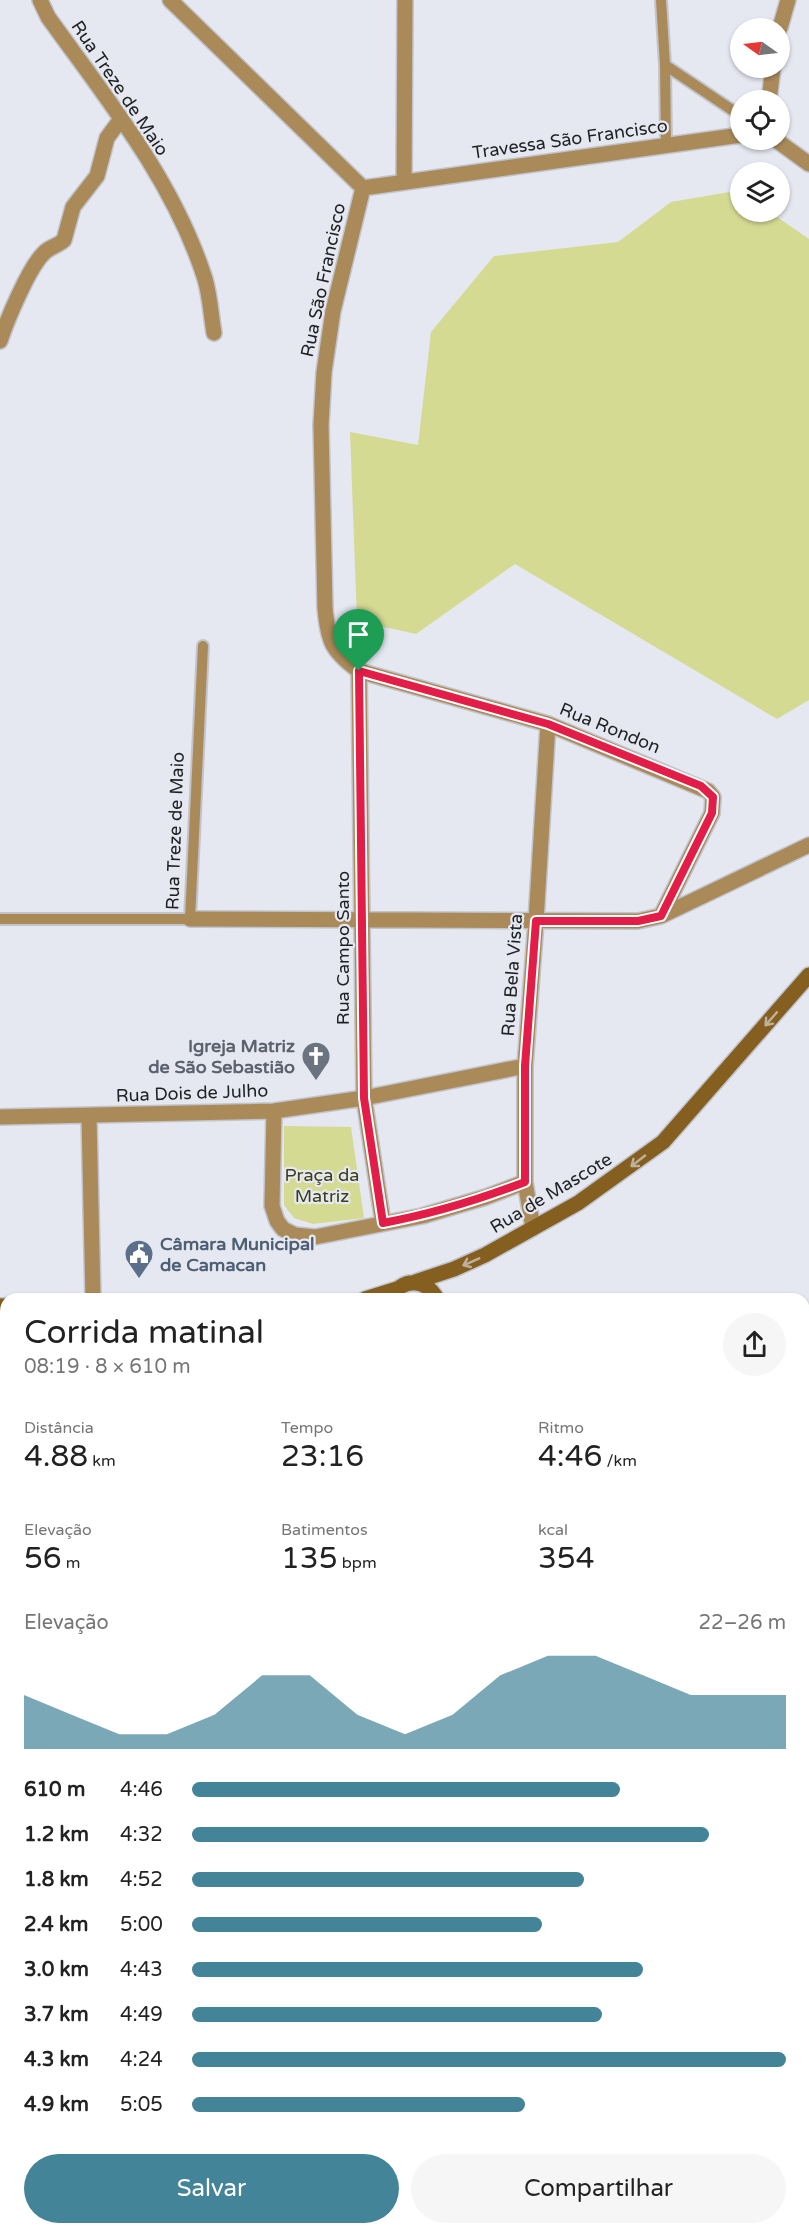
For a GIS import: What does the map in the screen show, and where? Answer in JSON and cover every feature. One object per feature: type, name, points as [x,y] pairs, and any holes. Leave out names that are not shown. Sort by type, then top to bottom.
[{"type":"main road","name":"Rua de Mascote","points":[[395,1293],[405,1284],[454,1269],[483,1256],[578,1203],[663,1142],[809,975]]},
{"type":"main road","points":[[415,1282],[424,1284],[434,1293]]},
{"type":"street","name":"Rua Treze de Maio","points":[[40,0],[48,18],[121,118],[180,216],[206,282],[214,333]]},
{"type":"street","name":"Rua São Francisco","points":[[170,0],[363,188],[333,311],[324,372],[321,425],[327,629],[332,648],[359,671]]},
{"type":"street","points":[[404,182],[405,0]]},
{"type":"street","points":[[783,18],[788,0]]},
{"type":"street","points":[[0,341],[17,300],[37,262],[47,250],[64,240],[73,207],[97,176],[107,138],[121,118]]},
{"type":"street","name":"Travessa São Francisco","points":[[363,188],[730,136]]},
{"type":"street","points":[[790,150],[809,164]]},
{"type":"street","name":"Rua Rondon","points":[[359,671],[548,724],[701,786],[713,797],[712,813],[661,916]]},
{"type":"street","name":"Rua Campo Santo","points":[[359,671],[364,1098],[383,1223]]},
{"type":"street","name":"Rua Bela Vista","points":[[533,1228],[525,1182],[525,1066],[548,724]]},
{"type":"street","name":"Rua Treze de Maio","points":[[190,919],[638,921],[661,916],[809,845]]},
{"type":"street","name":"Rua Dois de Julho","points":[[0,1117],[274,1111],[364,1098],[525,1066]]},
{"type":"street","points":[[274,1111],[272,1206],[277,1221],[283,1229],[296,1235],[315,1237],[422,1216],[486,1197],[525,1182]]},
{"type":"street","points":[[89,1116],[93,1293]]},
{"type":"lane","points":[[661,0],[666,145]]},
{"type":"lane","points":[[665,65],[730,109]]},
{"type":"lane","name":"Rua Treze de Maio","points":[[190,919],[203,646]]},
{"type":"lane","points":[[0,919],[190,919]]},
{"type":"green space","points":[[730,192],[730,222],[784,222],[809,239],[809,700],[777,719],[515,564],[416,634],[357,621],[350,432],[418,445],[431,332],[494,256],[618,242],[671,202]]},
{"type":"green space","name":"Praça da Matriz","points":[[284,1126],[351,1127],[364,1218],[313,1224],[294,1218],[284,1205]]},
{"type":"place","name":"Igreja Matriz de São Sebastião","points":[[316,1082]]},
{"type":"place","name":"Câmara Municipal de Camacan","points":[[139,1280]]},
{"type":"route","points":[[359,671],[548,724],[701,786],[713,797],[714,803],[712,813],[661,916],[638,921],[614,922],[536,921],[525,1066],[525,1182],[486,1197],[422,1216],[383,1223],[364,1098],[359,671]]}]
